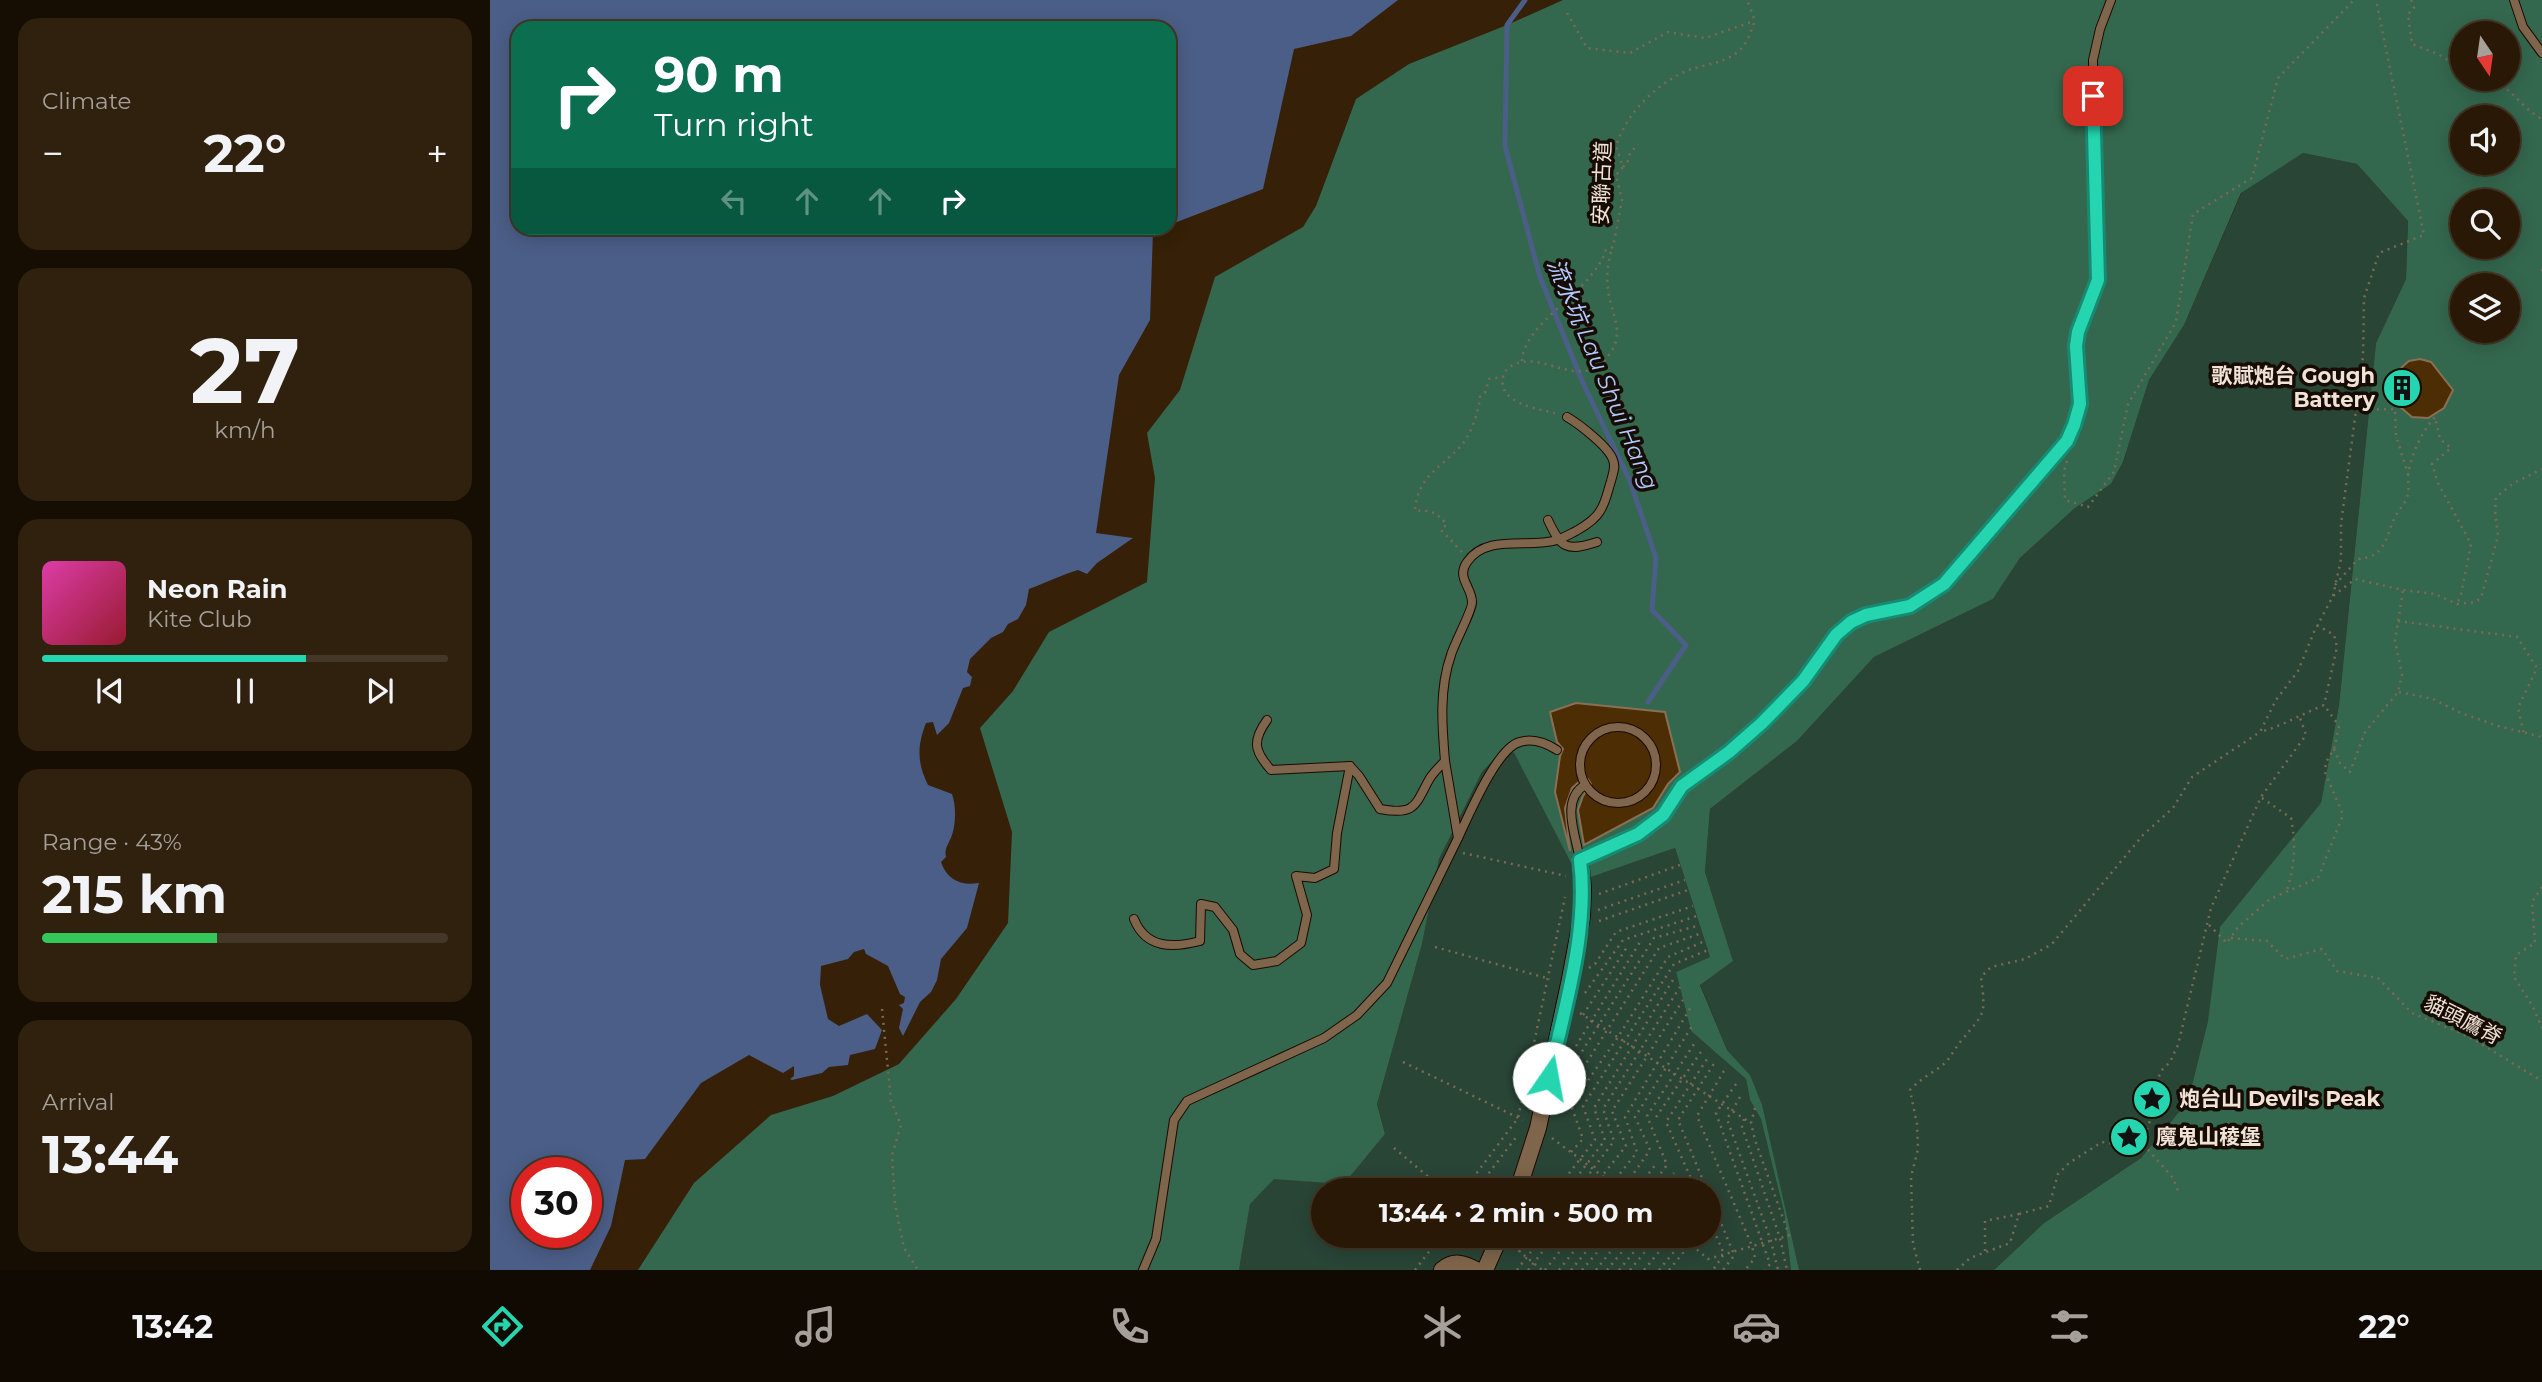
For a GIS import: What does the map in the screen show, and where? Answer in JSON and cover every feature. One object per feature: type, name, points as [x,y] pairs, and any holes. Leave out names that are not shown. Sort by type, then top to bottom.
[{"type":"street","points":[[1522,1178],[1538,1128],[1568,992],[1581,914],[1580,860]]},
{"type":"street","points":[[1485,1270],[1495,1248]]},
{"type":"street","points":[[1442,1270],[1459,1263],[1476,1270]]},
{"type":"lane","points":[[1585,785],[1572,797],[1571,807],[1580,860],[1638,834],[1663,815],[1682,786],[1729,752],[1803,681],[1836,635],[1851,622],[1866,615],[1910,606],[1944,584],[2067,441],[2080,404],[2076,346],[2078,332],[2098,280],[2093,70],[2096,40],[2111,0]]},
{"type":"lane","points":[[2514,0],[2523,27],[2542,53]]},
{"type":"lane","points":[[1458,838],[1442,727],[1443,695],[1449,660],[1473,600],[1464,582],[1463,570],[1468,560],[1496,545],[1558,540],[1585,526],[1601,510],[1614,471],[1614,463],[1610,453],[1577,422],[1567,417]]},
{"type":"lane","points":[[1548,520],[1558,540],[1565,547],[1575,548],[1597,542]]},
{"type":"lane","points":[[1267,720],[1257,734],[1258,755],[1271,770],[1350,766]]},
{"type":"lane","points":[[1618,726],[1628,727],[1650,743],[1657,765],[1650,786],[1642,795],[1621,803],[1610,802],[1599,798],[1585,785],[1580,771],[1582,752],[1592,736],[1618,726]]},
{"type":"lane","points":[[1143,1270],[1156,1238],[1174,1120],[1187,1101],[1324,1038],[1357,1015],[1387,983],[1490,774],[1517,742],[1536,740],[1557,750]]},
{"type":"lane","points":[[1350,766],[1380,809],[1397,813],[1411,808],[1422,797],[1430,777],[1445,761]]},
{"type":"lane","points":[[1135,919],[1140,932],[1153,941],[1175,947],[1200,941],[1201,904],[1215,908],[1233,930],[1240,954],[1253,965],[1277,961],[1301,943],[1307,915],[1296,876],[1315,878],[1334,869],[1337,833],[1350,766]]},
{"type":"path","points":[[1567,13],[1587,47],[1630,53],[1668,32],[1705,38],[1754,21],[1747,0]]},
{"type":"path","points":[[2067,459],[2064,471],[2065,500],[2088,507],[2114,472],[2129,404],[2176,323],[2193,215],[2252,178],[2278,78],[2354,0]]},
{"type":"path","points":[[2260,732],[2276,700],[2298,671],[2317,625],[2333,596],[2341,559],[2341,524],[2363,357],[2364,298],[2379,253],[2424,235],[2376,0]]},
{"type":"path","points":[[2411,0],[2414,8],[2408,14],[2412,44],[2450,62]]},
{"type":"path","name":"安聯古道","points":[[1522,361],[1522,352],[1535,332],[1587,282],[1606,250],[1613,247],[1622,200],[1616,175],[1623,167],[1616,146],[1624,127],[1654,90],[1681,74],[1733,57],[1746,45],[1754,21]]},
{"type":"path","points":[[2509,91],[2528,112],[2542,119]]},
{"type":"path","points":[[1623,167],[1638,144]]},
{"type":"path","points":[[1567,417],[1512,400],[1503,386],[1503,377],[1513,364],[1522,361],[1569,372],[1587,370],[1606,359],[1617,338],[1617,323],[1608,290],[1608,271],[1613,247]]},
{"type":"path","points":[[2542,269],[2542,275]]},
{"type":"path","points":[[1468,560],[1441,530],[1447,524],[1436,513],[1427,509],[1415,511],[1416,500],[1427,476],[1462,446],[1479,411],[1480,397],[1485,393],[1489,379],[1503,377]]},
{"type":"path","points":[[2356,410],[2395,409],[2396,436],[2409,475]]},
{"type":"path","points":[[2335,585],[2358,559],[2370,558],[2383,547],[2395,516],[2408,495],[2409,475],[2416,449],[2424,430],[2435,417],[2440,439],[2451,448],[2432,464],[2438,482],[2472,544],[2457,604]]},
{"type":"path","points":[[2333,596],[2356,579],[2435,594],[2457,604],[2475,602],[2482,598],[2498,536],[2496,497],[2514,483],[2542,469]]},
{"type":"path","points":[[2334,749],[2340,763],[2350,772],[2365,732],[2398,692],[2402,674],[2395,641],[2403,590]]},
{"type":"path","points":[[2398,621],[2517,637],[2537,668],[2518,708],[2525,734]]},
{"type":"path","points":[[2208,924],[2227,943],[2238,927],[2270,899],[2318,878],[2343,815],[2325,772],[2339,726],[2324,705],[2337,648],[2334,635],[2317,625]]},
{"type":"path","points":[[2398,692],[2433,699],[2461,713],[2542,737]]},
{"type":"path","points":[[1920,1270],[1913,1243],[1911,1177],[1917,1149],[1917,1124],[1910,1090],[1920,1078],[1946,1063],[1961,1041],[1978,1024],[1985,1006],[1981,978],[1991,967],[2025,960],[2052,944],[2143,835],[2173,808],[2192,777],[2260,732],[2281,726],[2324,705]]},
{"type":"path","points":[[2142,1143],[2153,1112],[2151,1098],[2161,1071],[2170,1062],[2178,1045],[2211,908],[2261,797],[2306,735],[2299,715]]},
{"type":"path","points":[[2261,797],[2291,818],[2295,853],[2286,893]]},
{"type":"path","points":[[1462,852],[1576,878]]},
{"type":"path","points":[[1581,914],[1680,865]]},
{"type":"path","points":[[1581,914],[1685,880]]},
{"type":"path","points":[[2542,887],[2532,902],[2535,943],[2516,955],[2514,977],[2532,1005],[2542,1028]]},
{"type":"path","points":[[1581,914],[1688,890]]},
{"type":"path","points":[[1473,1178],[1518,1118],[1565,897]]},
{"type":"path","points":[[1568,992],[1595,964],[1616,932],[1693,906]]},
{"type":"path","points":[[1568,992],[1587,993],[1623,940],[1697,916]]},
{"type":"path","points":[[1566,1076],[1654,938],[1700,925]]},
{"type":"path","points":[[1568,1092],[1659,948],[1702,933]]},
{"type":"path","name":"貓頭鷹脊","points":[[2231,938],[2267,941],[2285,959],[2322,949],[2337,971],[2378,978],[2412,1013],[2468,1036],[2542,1081]]},
{"type":"path","points":[[1571,1153],[1583,1139],[1571,1105],[1668,957],[1705,941]]},
{"type":"path","points":[[1576,1046],[1640,942]]},
{"type":"path","points":[[1435,947],[1549,979],[1568,992],[1583,1015],[1751,1123]]},
{"type":"path","points":[[1583,1015],[1628,947]]},
{"type":"path","points":[[1565,1178],[1595,1140],[1583,1107],[1624,1041],[1674,964],[1708,950]]},
{"type":"path","points":[[1576,1178],[1605,1140],[1594,1108],[1673,980]]},
{"type":"path","points":[[1586,1178],[1614,1141],[1603,1109],[1680,987]]},
{"type":"path","points":[[1602,1176],[1626,1146],[1612,1111],[1683,1000]]},
{"type":"path","points":[[1617,1178],[1637,1152],[1625,1117],[1691,1007]]},
{"type":"path","points":[[882,1009],[891,1101],[901,1125],[892,1155],[895,1204],[904,1248],[918,1270]]},
{"type":"path","points":[[1630,1178],[1650,1150],[1635,1117],[1693,1023]]},
{"type":"path","points":[[1657,1178],[1667,1165],[1647,1116],[1696,1041]]},
{"type":"path","points":[[1656,1116],[1703,1049]]},
{"type":"path","points":[[1691,1178],[1666,1122],[1709,1056]]},
{"type":"path","points":[[1403,1062],[1538,1128],[1604,1178]]},
{"type":"path","points":[[1703,1178],[1678,1120],[1715,1062]]},
{"type":"path","points":[[1724,1071],[1697,1116],[1752,1246],[1755,1258],[1745,1270]]},
{"type":"path","points":[[1736,1084],[1716,1113],[1770,1264],[1765,1270]]},
{"type":"path","points":[[1740,1097],[1727,1119],[1771,1241],[1778,1270]]},
{"type":"path","points":[[1755,1108],[1751,1123],[1789,1235]]},
{"type":"path","points":[[1744,1119],[1742,1127],[1780,1238],[1787,1270]]},
{"type":"path","points":[[1985,1251],[1984,1222],[2049,1206],[2057,1174],[2069,1163],[2102,1142],[2119,1145],[2142,1143]]},
{"type":"path","points":[[2142,1143],[2174,1178],[2179,1193]]},
{"type":"path","points":[[1394,1148],[1430,1178]]},
{"type":"path","points":[[1645,1178],[1656,1164]]},
{"type":"path","points":[[1670,1178],[1674,1173]]},
{"type":"path","points":[[1956,1270],[1970,1258],[2010,1244],[2019,1214]]},
{"type":"path","points":[[1721,1223],[1733,1252],[1723,1270]]},
{"type":"path","points":[[1697,1248],[1708,1259],[1794,1234]]},
{"type":"path","points":[[1721,1247],[1724,1254]]},
{"type":"path","points":[[1415,1270],[1432,1248]]},
{"type":"path","points":[[1514,1248],[1544,1270],[1562,1248]]},
{"type":"path","points":[[1519,1252],[1522,1248]]},
{"type":"path","points":[[1517,1270],[1533,1248]]},
{"type":"path","points":[[1528,1270],[1545,1248]]},
{"type":"path","points":[[1559,1270],[1576,1248]]},
{"type":"path","points":[[1571,1270],[1589,1248]]},
{"type":"path","points":[[1582,1270],[1601,1248]]},
{"type":"path","points":[[1595,1270],[1613,1248]]},
{"type":"path","points":[[1607,1270],[1625,1248]]},
{"type":"path","points":[[1619,1270],[1637,1248]]},
{"type":"path","points":[[1630,1270],[1648,1248]]},
{"type":"path","points":[[1644,1270],[1662,1248]]},
{"type":"path","points":[[1659,1270],[1675,1248]]},
{"type":"path","points":[[1670,1270],[1686,1248]]},
{"type":"path","points":[[1713,1270],[1724,1254]]},
{"type":"green space","points":[[1563,0],[2542,0],[2542,1270],[1994,1270],[2044,1223],[2141,1158],[2188,1101],[2208,1021],[2220,927],[2321,803],[2339,705],[2376,343],[2406,279],[2408,221],[2357,164],[2303,153],[2241,193],[2184,325],[2149,380],[2123,462],[2111,484],[2075,508],[2020,558],[1993,599],[1874,657],[1797,741],[1710,809],[1705,872],[1733,961],[1700,985],[1727,1050],[1750,1075],[1762,1105],[1799,1270],[1791,1270],[1784,1212],[1761,1119],[1750,1100],[1746,1079],[1691,1031],[1676,972],[1710,957],[1675,848],[1591,877],[1572,865],[1509,743],[1482,772],[1439,859],[1422,944],[1377,1104],[1385,1134],[1349,1178],[1311,1178],[1311,1182],[1274,1179],[1250,1204],[1239,1270],[638,1270],[694,1183],[771,1115],[833,1096],[899,1064],[956,999],[1008,923],[1012,832],[980,728],[1013,691],[1049,632],[1147,582],[1155,478],[1147,433],[1180,390],[1215,277],[1303,227],[1316,206],[1356,99],[1409,64]]},
{"type":"green space","points":[[2303,153],[2357,164],[2408,221],[2406,279],[2376,343],[2339,705],[2321,804],[2277,860],[2208,1021],[2188,1101],[2141,1158],[2044,1223],[1994,1270],[1799,1270],[1750,1075],[1727,1050],[1700,984],[1733,961],[1705,872],[1710,809],[1797,741],[1874,657],[1993,599],[2020,558],[2075,508],[2111,484],[2123,462],[2149,380],[2184,325],[2242,192]]},
{"type":"green space","points":[[1509,742],[1572,865],[1591,877],[1675,848],[1710,957],[1676,972],[1691,1031],[1746,1079],[1750,1100],[1761,1119],[1784,1212],[1791,1270],[1239,1270],[1250,1203],[1274,1178],[1311,1181],[1311,1248],[1721,1248],[1721,1178],[1349,1178],[1385,1134],[1377,1104],[1422,944],[1439,859],[1482,772]]},
{"type":"water","points":[[490,0],[1398,0],[1351,36],[1294,49],[1263,189],[1176,222],[1176,21],[511,21],[511,235],[1153,235],[1150,320],[1119,375],[1096,533],[1133,538],[1097,563],[1087,574],[1078,570],[1029,589],[1026,605],[1018,619],[991,638],[970,659],[967,672],[972,677],[970,686],[963,688],[949,723],[937,735],[933,722],[926,723],[923,731],[920,762],[924,777],[928,785],[952,794],[954,803],[953,830],[946,848],[946,857],[941,862],[947,873],[956,880],[966,884],[979,883],[967,928],[941,959],[937,980],[931,992],[920,1002],[903,1036],[899,1028],[903,1009],[899,1005],[904,1003],[905,997],[900,994],[888,966],[866,954],[864,949],[854,952],[848,959],[821,966],[820,985],[828,1019],[839,1026],[867,1014],[882,1030],[875,1049],[850,1055],[848,1065],[829,1067],[822,1073],[792,1080],[790,1079],[794,1076],[794,1066],[783,1073],[749,1055],[701,1083],[645,1159],[625,1160],[611,1226],[602,1245],[602,1157],[511,1157],[511,1248],[600,1248],[590,1270],[490,1270]]},
{"type":"building","name":"歌賦炮台 Gough Battery","points":[[2420,359],[2431,362],[2453,390],[2444,408],[2428,418],[2412,417],[2398,405],[2393,395],[2392,385],[2402,367],[2409,361]]},
{"type":"building","points":[[1576,703],[1665,712],[1680,772],[1668,784],[1653,808],[1584,845],[1578,810],[1591,784],[1588,779],[1581,780],[1572,788],[1565,808],[1570,851],[1555,792],[1563,749],[1557,742],[1550,712]]},
{"type":"waterway","name":"流水坑 Lau Shui Hang","points":[[1525,0],[1507,25],[1505,146],[1540,277],[1582,381],[1630,481],[1656,558],[1652,610],[1686,645],[1648,702]]},
{"type":"place","name":"歌賦炮台 Gough Battery","points":[[2402,388]]},
{"type":"place","name":"炮台山 Devil's Peak","points":[[2152,1099]]},
{"type":"place","name":"魔鬼山稜堡","points":[[2129,1137]]},
{"type":"route","points":[[1549,1078],[1582,916],[1580,860],[1638,834],[1663,815],[1682,786],[1729,752],[1803,681],[1830,642],[1851,622],[1866,615],[1910,606],[1944,584],[2054,458],[2072,432],[2081,396],[2076,346],[2078,332],[2098,280],[2093,96]]}]
